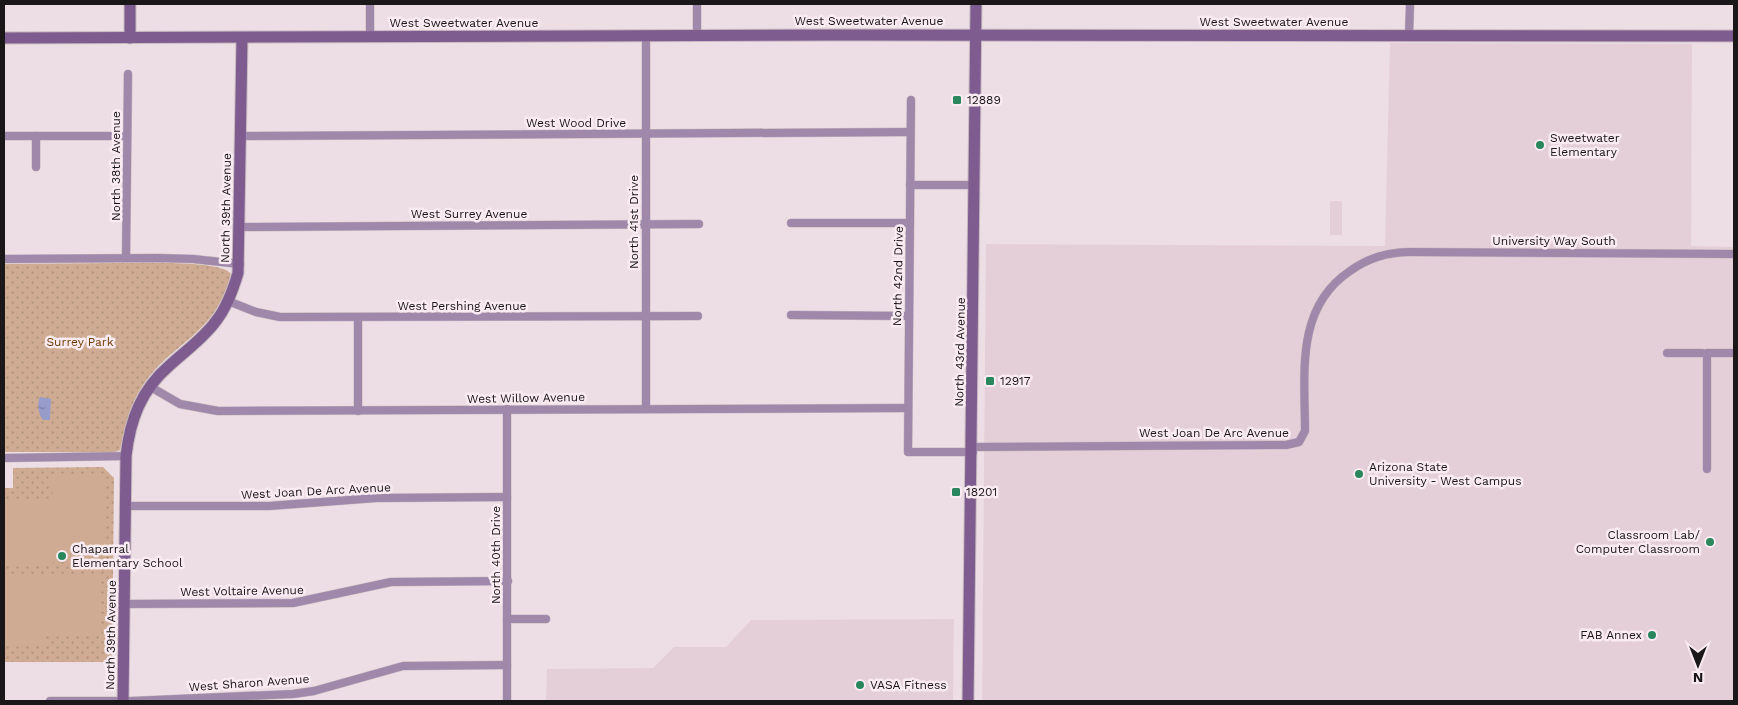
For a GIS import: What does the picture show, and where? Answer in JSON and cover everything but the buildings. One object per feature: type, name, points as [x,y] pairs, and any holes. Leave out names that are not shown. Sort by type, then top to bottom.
[{"type":"street","points":[[130,4],[130,38]]},
{"type":"street","points":[[370,4],[370,37]]},
{"type":"street","points":[[697,4],[697,35]]},
{"type":"street","name":"North 43rd Avenue","points":[[968,701],[973,450],[976,4]]},
{"type":"street","points":[[1409,36],[1410,4]]},
{"type":"street","name":"West Sweetwater Avenue","points":[[4,38],[697,35],[1734,36]]},
{"type":"street","name":"North 41st Drive","points":[[646,36],[646,408]]},
{"type":"street","name":"North 39th Avenue","points":[[124,701],[126,456],[129,429],[137,408],[150,386],[159,375],[211,328],[228,302],[240,264],[242,38]]},
{"type":"street","name":"North 38th Avenue","points":[[126,258],[128,74]]},
{"type":"street","name":"North 42nd Drive","points":[[908,452],[911,100]]},
{"type":"street","name":"West Wood Drive","points":[[241,136],[910,132]]},
{"type":"street","points":[[4,136],[127,136]]},
{"type":"street","points":[[36,136],[36,167]]},
{"type":"street","points":[[910,185],[975,186]]},
{"type":"street","points":[[791,223],[910,223]]},
{"type":"street","name":"West Surrey Avenue","points":[[240,227],[699,224]]},
{"type":"street","name":"University Way South","points":[[1375,258],[1398,252],[1734,254]]},
{"type":"street","points":[[4,259],[193,258],[240,264]]},
{"type":"street","name":"West Joan De Arc Avenue","points":[[908,452],[1286,445],[1299,442],[1305,431],[1305,354],[1307,334],[1315,310],[1326,292],[1336,281],[1355,267],[1375,258]]},
{"type":"street","name":"West Pershing Avenue","points":[[228,302],[256,312],[280,317],[698,316]]},
{"type":"street","points":[[791,315],[909,316]]},
{"type":"street","points":[[358,318],[358,410]]},
{"type":"street","points":[[1667,353],[1734,353]]},
{"type":"street","points":[[1705,353],[1708,468]]},
{"type":"street","name":"West Willow Avenue","points":[[150,386],[180,404],[205,410],[908,408]]},
{"type":"street","name":"North 40th Drive","points":[[507,409],[507,701]]},
{"type":"street","points":[[4,458],[126,456]]},
{"type":"street","name":"West Joan De Arc Avenue","points":[[126,506],[269,506],[376,498],[507,497]]},
{"type":"street","name":"West Voltaire Avenue","points":[[125,604],[293,603],[391,582],[508,581]]},
{"type":"street","points":[[507,619],[546,619]]},
{"type":"street","name":"West Sharon Avenue","points":[[50,701],[124,701],[293,694],[314,691],[403,666],[507,665]]},
{"type":"shaded area","name":"Arizona State University - West Campus","points":[[1390,43],[1692,44],[1691,246],[1734,247],[1734,701],[982,701],[986,244],[1385,246]]},
{"type":"shaded area","points":[[1330,201],[1342,201],[1342,235],[1330,235]]},
{"type":"shaded area","points":[[954,619],[953,701],[546,701],[547,669],[653,668],[674,647],[726,647],[751,620]]},
{"type":"green space","name":"Surrey Park","points":[[162,263],[213,266],[231,274],[224,295],[204,325],[168,357],[143,385],[131,408],[120,450],[115,452],[4,452],[4,264]]},
{"type":"green space","name":"Chaparral Elementary School","points":[[103,467],[114,478],[112,662],[4,662],[4,488],[13,488],[13,468]]},
{"type":"green space","points":[[48,476],[101,476],[105,479],[104,560],[53,560],[53,565],[4,565],[4,503],[6,503],[6,499],[54,499]]},
{"type":"green space","points":[[4,574],[99,574],[99,635],[43,635],[44,645],[4,646]]},
{"type":"water","points":[[40,397],[51,399],[50,420],[43,420],[40,415],[38,405]]},
{"type":"place","name":"12889","points":[[957,100]]},
{"type":"place","name":"Sweetwater Elementary","points":[[1540,145]]},
{"type":"place","name":"12917","points":[[990,381]]},
{"type":"place","name":"Arizona State University - West Campus","points":[[1359,474]]},
{"type":"place","name":"18201","points":[[956,492]]},
{"type":"place","name":"Classroom Lab/ Computer Classroom","points":[[1710,542]]},
{"type":"place","name":"Chaparral Elementary School","points":[[62,556]]},
{"type":"place","name":"FAB Annex","points":[[1652,635]]},
{"type":"place","name":"VASA Fitness","points":[[860,685]]}]
